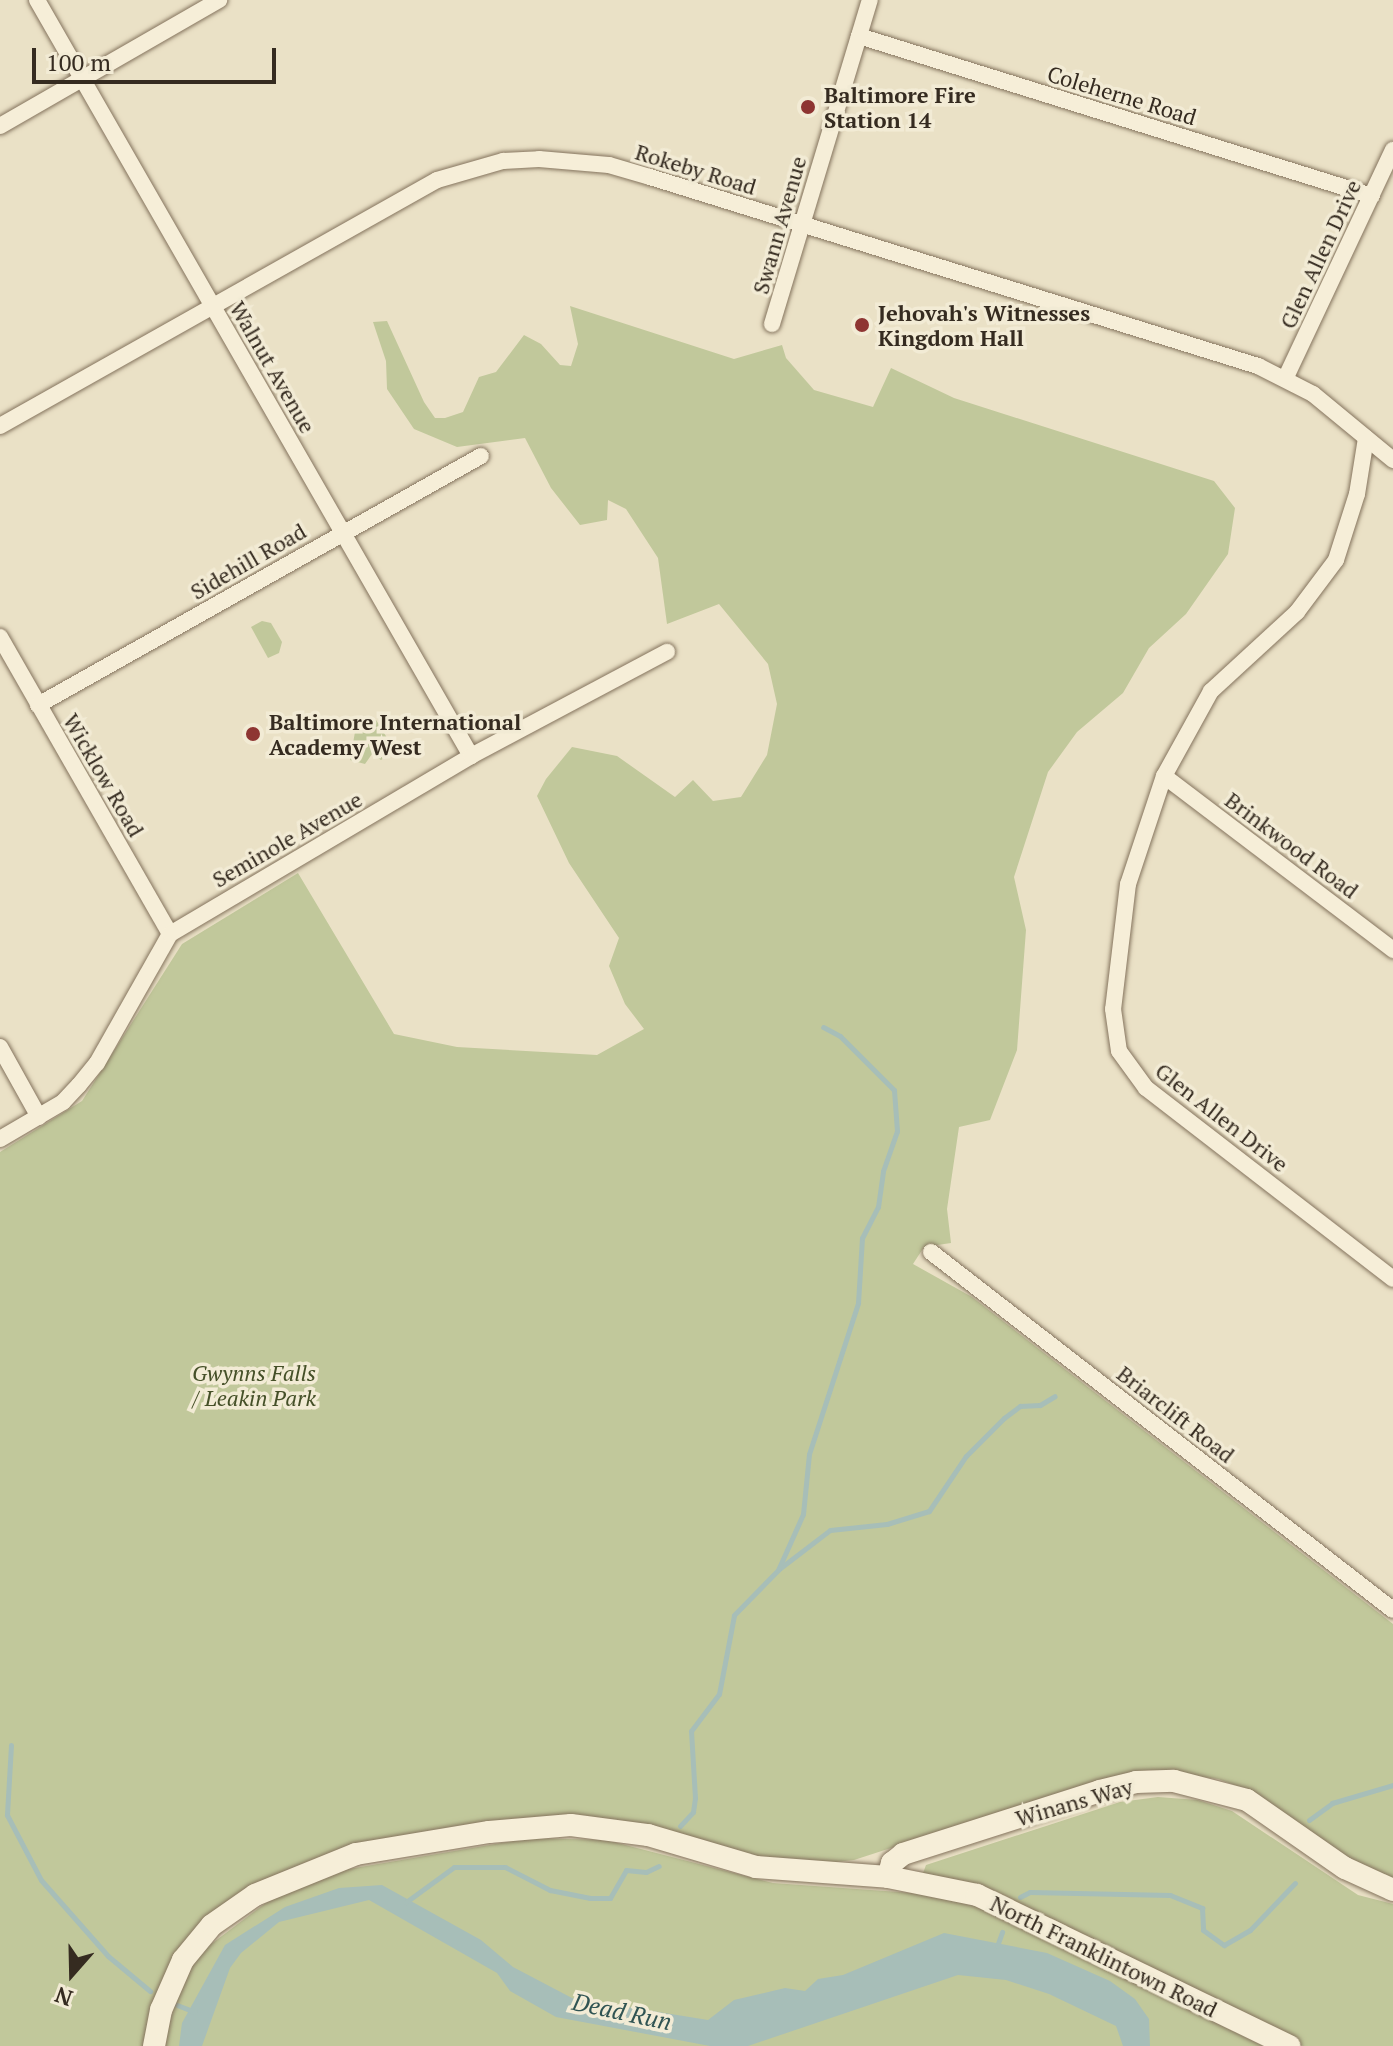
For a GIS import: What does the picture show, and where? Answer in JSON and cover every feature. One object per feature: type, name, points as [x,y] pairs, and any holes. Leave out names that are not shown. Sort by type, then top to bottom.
[{"type":"street","name":"Walnut Avenue","points":[[37,0],[471,756]]},
{"type":"street","points":[[0,126],[219,0]]},
{"type":"street","name":"Swann Avenue","points":[[772,324],[870,0]]},
{"type":"street","name":"Coleherne Road","points":[[859,36],[1372,196]]},
{"type":"street","name":"Glen Allen Drive","points":[[1286,377],[1393,150]]},
{"type":"street","name":"Rokeby Road","points":[[0,426],[437,180],[503,161],[570,160],[609,165],[1286,377],[1393,460]]},
{"type":"street","name":"Glen Allen Drive","points":[[1366,438],[1357,494],[1336,560],[1297,612],[1211,691],[1164,776],[1123,912],[1113,1009],[1119,1051],[1146,1088],[1393,1279]]},
{"type":"street","name":"Sidehill Road","points":[[38,705],[481,456]]},
{"type":"street","name":"Wicklow Road","points":[[0,637],[170,934]]},
{"type":"street","name":"Seminole Avenue","points":[[0,1139],[63,1102],[97,1063],[170,934],[471,756],[667,652]]},
{"type":"street","name":"Brinkwood Road","points":[[1164,776],[1393,950]]},
{"type":"street","points":[[0,1047],[39,1117]]},
{"type":"street","name":"Briarclift Road","points":[[931,1252],[1393,1610]]},
{"type":"street","name":"Winans Way","points":[[893,1878],[903,1854],[1100,1791],[1136,1782],[1174,1781],[1247,1800],[1345,1868],[1393,1890]]},
{"type":"street","name":"North Franklintown Road","points":[[154,2046],[170,1983],[212,1925],[293,1876],[356,1854],[489,1832],[571,1825],[648,1835],[782,1871],[893,1878],[977,1895],[1019,1912],[1289,2046]]},
{"type":"green space","name":"Gwynns Falls / Leakin Park","points":[[570,306],[734,359],[782,345],[786,358],[814,390],[873,407],[891,368],[954,398],[1214,481],[1235,508],[1228,554],[1186,614],[1149,648],[1123,693],[1077,732],[1048,772],[1014,877],[1026,930],[1017,1050],[990,1120],[959,1127],[947,1209],[951,1243],[924,1247],[913,1264],[972,1297],[1393,1624],[1393,1880],[1355,1863],[1248,1790],[1218,1779],[1150,1770],[1100,1780],[854,1860],[799,1866],[603,1820],[331,1855],[198,1929],[145,2046],[0,2046],[0,1152],[82,1101],[182,944],[298,873],[394,1034],[457,1047],[597,1055],[644,1029],[625,1004],[609,966],[619,938],[569,863],[537,796],[546,779],[572,747],[617,756],[675,797],[693,780],[713,801],[741,797],[767,755],[777,704],[768,664],[719,604],[667,624],[658,558],[626,509],[608,500],[607,520],[580,525],[551,488],[525,438],[457,447],[414,429],[387,389],[386,361],[373,322],[387,321],[424,402],[435,418],[445,418],[463,412],[479,377],[496,372],[524,335],[541,344],[560,365],[571,366],[578,344]]},
{"type":"green space","points":[[262,621],[271,623],[282,642],[279,653],[268,658],[251,627]]},
{"type":"green space","points":[[376,720],[389,741],[388,755],[381,760],[372,754],[365,764],[350,760],[355,732]]},
{"type":"green space","points":[[1158,1797],[1198,1800],[1232,1811],[1358,1895],[1393,1904],[1393,2046],[1303,2046],[1007,1900],[922,1876],[926,1865],[1120,1802]]},
{"type":"green space","points":[[530,1838],[606,1840],[773,1883],[927,1894],[982,1908],[1263,2046],[163,2046],[180,1986],[202,1951],[271,1899],[337,1871]]},
{"type":"water","name":"Dead Run","points":[[382,1885],[481,1940],[513,1967],[572,1998],[708,2020],[734,2000],[785,1988],[805,1991],[818,1979],[843,1975],[944,1933],[1047,1953],[1110,1981],[1135,1999],[1149,2019],[1150,2046],[1123,2046],[1116,2026],[1049,1994],[1006,1980],[958,1975],[748,2046],[710,2046],[556,2017],[510,1991],[497,1973],[369,1900],[279,1922],[241,1953],[230,1968],[202,2046],[179,2046],[182,2023],[225,1945],[285,1907],[339,1888]]},
{"type":"waterway","points":[[680,1826],[693,1812],[695,1798],[691,1731],[719,1694],[734,1615],[778,1570],[803,1514],[809,1454],[858,1303],[862,1238],[878,1207],[883,1171],[897,1131],[894,1090],[840,1036],[823,1027]]},
{"type":"waterway","points":[[779,1569],[830,1530],[887,1524],[929,1511],[966,1456],[1004,1418],[1020,1406],[1040,1405],[1055,1396]]},
{"type":"waterway","points":[[11,1745],[7,1815],[41,1880],[108,1956],[150,1991]]},
{"type":"waterway","points":[[1309,1820],[1332,1803],[1393,1785]]},
{"type":"waterway","points":[[406,1902],[454,1867],[505,1867],[550,1890],[590,1898],[610,1898],[626,1870],[646,1872],[659,1866]]},
{"type":"waterway","points":[[1020,1897],[1030,1892],[1170,1895],[1202,1908],[1203,1930],[1224,1945],[1250,1930],[1295,1883]]},
{"type":"waterway","points":[[997,1946],[1002,1932]]},
{"type":"waterway","points":[[177,2005],[195,2012]]},
{"type":"place","name":"Baltimore Fire Station 14","points":[[808,107]]},
{"type":"place","name":"Jehovah's Witnesses Kingdom Hall","points":[[862,325]]},
{"type":"place","name":"Baltimore International Academy West","points":[[253,734]]}]
